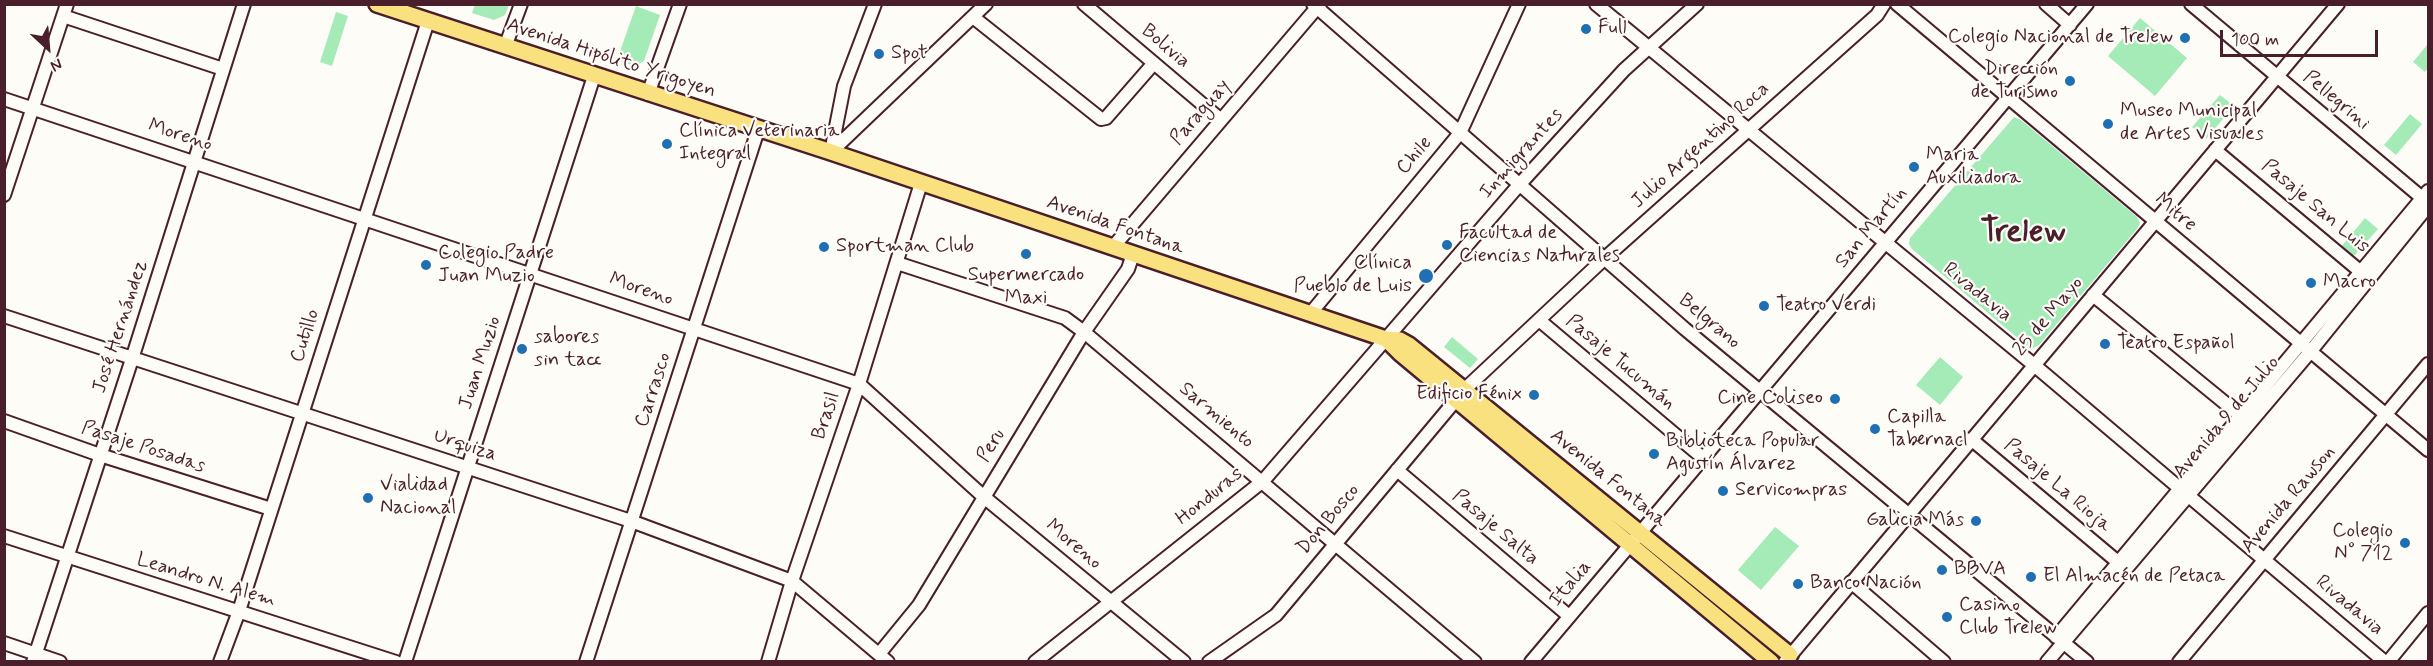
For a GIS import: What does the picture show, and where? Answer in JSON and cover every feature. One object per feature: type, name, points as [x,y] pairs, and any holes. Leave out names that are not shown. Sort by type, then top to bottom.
[{"type":"main road","name":"Avenida Hipólito Yrigoyen","points":[[377,4],[831,152]]},
{"type":"main road","name":"Avenida Fontana","points":[[831,152],[1310,314],[1386,339],[1400,340],[1409,345],[1460,394],[1629,545],[1772,662]]},
{"type":"main road","name":"Avenida Fontana","points":[[1460,394],[1640,533],[1791,659]]},
{"type":"street","name":"José Hernández","points":[[34,658],[132,359],[244,4]]},
{"type":"street","points":[[505,47],[521,4]]},
{"type":"street","points":[[648,93],[680,4]]},
{"type":"street","points":[[831,152],[844,86],[875,4]]},
{"type":"street","points":[[831,152],[986,4]]},
{"type":"street","name":"Bolivia","points":[[1084,4],[1220,119]]},
{"type":"street","name":"Chile","points":[[1310,314],[1460,133],[1519,4]]},
{"type":"street","name":"Rivadavia","points":[[1596,4],[2034,365],[2386,662]]},
{"type":"street","name":"Inmigrantes","points":[[1386,339],[1519,185],[1648,47],[1697,4]]},
{"type":"street","name":"Julio Argentino Roca","points":[[1460,394],[1605,258],[1876,15],[1884,4]]},
{"type":"street","name":"Mitre","points":[[1897,4],[2428,450]]},
{"type":"street","points":[[2046,4],[2070,25]]},
{"type":"street","name":"San Martín","points":[[1640,533],[2088,4]]},
{"type":"street","name":"Pellegrini","points":[[2191,4],[2427,200]]},
{"type":"street","name":"25 de Mayo","points":[[1791,659],[1851,582],[2337,5]]},
{"type":"street","name":"Belgrano","points":[[1317,6],[1685,329],[2087,662]]},
{"type":"street","name":"Paraguay","points":[[1113,247],[1317,6]]},
{"type":"street","points":[[4,195],[65,10],[223,69]]},
{"type":"street","points":[[973,17],[1101,119],[1106,118],[1154,63]]},
{"type":"street","name":"Cutillo","points":[[220,662],[239,611],[428,21]]},
{"type":"street","name":"Juan Muzio","points":[[405,662],[594,76]]},
{"type":"street","name":"Moreno","points":[[4,99],[859,384],[984,497],[1185,662]]},
{"type":"street","name":"Carrasco","points":[[586,662],[758,130]]},
{"type":"street","name":"Pasaje San Luis","points":[[2216,150],[2361,272]]},
{"type":"street","name":"Brasil","points":[[768,662],[792,581],[859,384],[921,183]]},
{"type":"street","name":"Avenida 9 de Julio","points":[[2039,662],[2050,658],[2060,639],[2118,563],[2183,493],[2241,416],[2305,348],[2361,272],[2427,200]]},
{"type":"street","name":"Avenida 9 de Julio","points":[[2060,639],[2427,200]]},
{"type":"street","name":"Peru","points":[[883,658],[919,605],[1084,332],[1128,269],[1133,254]]},
{"type":"street","name":"Sarmiento","points":[[897,263],[1065,318],[1263,481],[1475,662]]},
{"type":"street","points":[[2093,295],[2241,416]]},
{"type":"street","name":"Urquiza","points":[[4,316],[631,521],[792,581],[883,658]]},
{"type":"street","name":"Pasaje Tucumán","points":[[1539,321],[1703,458]]},
{"type":"street","name":"Honduras","points":[[1035,662],[1263,481],[1386,339]]},
{"type":"street","name":"Avenida Rawson","points":[[2179,662],[2428,364]]},
{"type":"street","name":"Don Bosco","points":[[1209,662],[1276,615],[1460,394]]},
{"type":"street","name":"Pasaje Posadas","points":[[4,421],[100,455],[271,509]]},
{"type":"street","name":"Pasaje La Rioja","points":[[1971,439],[2118,563]]},
{"type":"street","name":"Pasaje Salta","points":[[1396,470],[1569,616]]},
{"type":"street","name":"Italia","points":[[1531,662],[1640,533]]},
{"type":"street","name":"Leandro N. Alem","points":[[4,536],[65,558],[396,662]]},
{"type":"street","points":[[1851,582],[1944,662]]},
{"type":"street","points":[[2386,662],[2428,613]]},
{"type":"street","points":[[4,643],[34,658],[60,662]]},
{"type":"green space","points":[[475,4],[509,5],[505,15],[494,20],[472,13]]},
{"type":"green space","points":[[636,6],[660,15],[644,61],[635,66],[617,60]]},
{"type":"green space","points":[[336,12],[348,16],[332,66],[320,62]]},
{"type":"green space","points":[[2140,18],[2187,58],[2155,96],[2108,56]]},
{"type":"green space","points":[[2428,44],[2428,68],[2425,72],[2413,62]]},
{"type":"green space","points":[[2220,95],[2234,106],[2206,139],[2192,127]]},
{"type":"green space","points":[[2410,114],[2422,124],[2396,155],[2384,145]]},
{"type":"green space","points":[[2014,117],[2021,120],[2137,217],[2140,223],[2039,345],[2033,348],[2026,345],[1912,249],[1909,244],[1910,238]]},
{"type":"green space","points":[[2365,218],[2378,229],[2355,255],[2349,256],[2340,248]]},
{"type":"green space","points":[[1452,337],[1478,359],[1470,368],[1444,347]]},
{"type":"green space","points":[[1940,357],[1963,377],[1940,405],[1916,385]]},
{"type":"green space","points":[[1775,527],[1799,546],[1761,590],[1738,570]]},
{"type":"place","name":"Full","points":[[1586,29]]},
{"type":"place","name":"Colegio Nacional de Trelew","points":[[2185,38]]},
{"type":"place","name":"Spot","points":[[879,54]]},
{"type":"place","name":"Dirección de Turismo","points":[[2070,81]]},
{"type":"place","name":"Museo Municipal de Artes Visuales","points":[[2108,124]]},
{"type":"place","name":"Clínica Veterinaria Integral","points":[[667,144]]},
{"type":"place","name":"Maria Auxiliadora","points":[[1914,167]]},
{"type":"place","name":"Facultad de Ciencias Naturales","points":[[1447,245]]},
{"type":"place","name":"Sportman Club","points":[[824,247]]},
{"type":"place","name":"Supermercado Maxi","points":[[1026,254]]},
{"type":"place","name":"Colegio Padre Juan Muzio","points":[[426,265]]},
{"type":"place","name":"Clínica Pueblo de Luis","points":[[1426,276]]},
{"type":"place","name":"Macro","points":[[2311,283]]},
{"type":"place","name":"Teatro Verdi","points":[[1764,306]]},
{"type":"place","name":"Teatro Español","points":[[2105,344]]},
{"type":"place","name":"sabores sin tacc","points":[[522,349]]},
{"type":"place","name":"Edificio Fénix","points":[[1534,395]]},
{"type":"place","name":"Cine Coliseo","points":[[1835,399]]},
{"type":"place","name":"Capilla Tabernacl","points":[[1875,429]]},
{"type":"place","name":"Biblioteca Popular Agustín Álvarez","points":[[1654,454]]},
{"type":"place","name":"Servicompras","points":[[1723,491]]},
{"type":"place","name":"Vialidad Nacional","points":[[368,498]]},
{"type":"place","name":"Galicia Más","points":[[1976,521]]},
{"type":"place","name":"Colegio N° 712","points":[[2405,543]]},
{"type":"place","name":"BBVA","points":[[1942,570]]},
{"type":"place","name":"El Almacén de Petaca","points":[[2031,577]]},
{"type":"place","name":"Banco Nación","points":[[1798,584]]},
{"type":"place","name":"Casino Club Trelew","points":[[1947,617]]},
{"type":"district","name":"Trelew","points":[[2023,233]]}]
